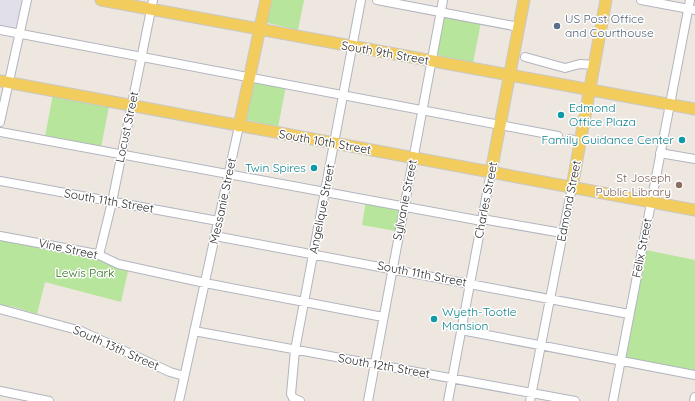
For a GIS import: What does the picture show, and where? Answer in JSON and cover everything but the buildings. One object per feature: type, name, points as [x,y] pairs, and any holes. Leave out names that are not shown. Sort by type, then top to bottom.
[{"type":"main road","name":"South 9th Street","points":[[101,0],[152,5],[259,30],[695,109]]},
{"type":"main road","name":"Messanie Street","points":[[239,126],[266,0]]},
{"type":"main road","name":"Charles Street","points":[[491,172],[524,0]]},
{"type":"main road","name":"Edmond Street","points":[[572,187],[575,140],[590,89],[606,0]]},
{"type":"main road","name":"South 10th Street","points":[[4,81],[695,210]]},
{"type":"street","points":[[0,122],[4,81],[20,34],[27,0]]},
{"type":"street","name":"Angelique Street","points":[[300,401],[293,398],[291,394],[295,350],[361,0]]},
{"type":"street","points":[[377,0],[519,27]]},
{"type":"street","name":"Sylvanie Street","points":[[368,401],[403,206],[443,0]]},
{"type":"street","points":[[642,0],[691,6]]},
{"type":"street","name":"Locust Street","points":[[99,254],[112,202],[152,5]]},
{"type":"street","name":"Felix Street","points":[[612,401],[660,153],[691,6]]},
{"type":"street","points":[[0,30],[558,136]]},
{"type":"street","points":[[525,57],[565,68],[580,64],[595,65]]},
{"type":"street","name":"Messanie Street","points":[[179,401],[239,126]]},
{"type":"street","points":[[0,132],[403,206],[562,233]]},
{"type":"street","points":[[660,153],[695,159]]},
{"type":"street","name":"Charles Street","points":[[448,401],[491,172]]},
{"type":"street","name":"South 11th Street","points":[[0,182],[218,221]]},
{"type":"street","name":"Edmond Street","points":[[531,397],[572,187]]},
{"type":"street","name":"Vine Street","points":[[0,236],[99,254],[118,264],[205,283],[383,317]]},
{"type":"street","name":"South 11th Street","points":[[215,236],[629,314]]},
{"type":"street","name":"South 13th Street","points":[[0,310],[81,331],[170,372],[184,376]]},
{"type":"street","points":[[461,330],[695,375]]},
{"type":"street","name":"South 12th Street","points":[[194,331],[452,379],[531,397],[575,401]]},
{"type":"street","points":[[0,391],[49,401]]},
{"type":"street","points":[[694,401],[695,397]]},
{"type":"shaded area","points":[[0,0],[23,0],[16,31],[0,28]]},
{"type":"green space","points":[[271,0],[304,0],[298,30],[268,23],[267,21]]},
{"type":"green space","points":[[444,15],[481,22],[473,63],[437,55]]},
{"type":"green space","points":[[255,80],[286,86],[278,127],[247,120],[246,117]]},
{"type":"green space","points":[[53,94],[109,106],[101,148],[45,137]]},
{"type":"green space","points":[[366,201],[400,208],[396,231],[362,225]]},
{"type":"green space","name":"Lewis Park","points":[[0,239],[91,256],[107,264],[128,271],[121,302],[45,282],[37,314],[14,307],[0,305]]},
{"type":"green space","points":[[646,250],[695,260],[695,373],[626,359]]},
{"type":"place","name":"US Post Office and Courthouse","points":[[557,26]]},
{"type":"place","name":"Edmond Office Plaza","points":[[561,115]]},
{"type":"place","name":"Family Guidance Center","points":[[682,140]]},
{"type":"place","name":"Twin Spires","points":[[314,168]]},
{"type":"place","name":"St Joseph Public Library","points":[[679,185]]},
{"type":"place","name":"Wyeth-Tootle Mansion","points":[[434,319]]}]
